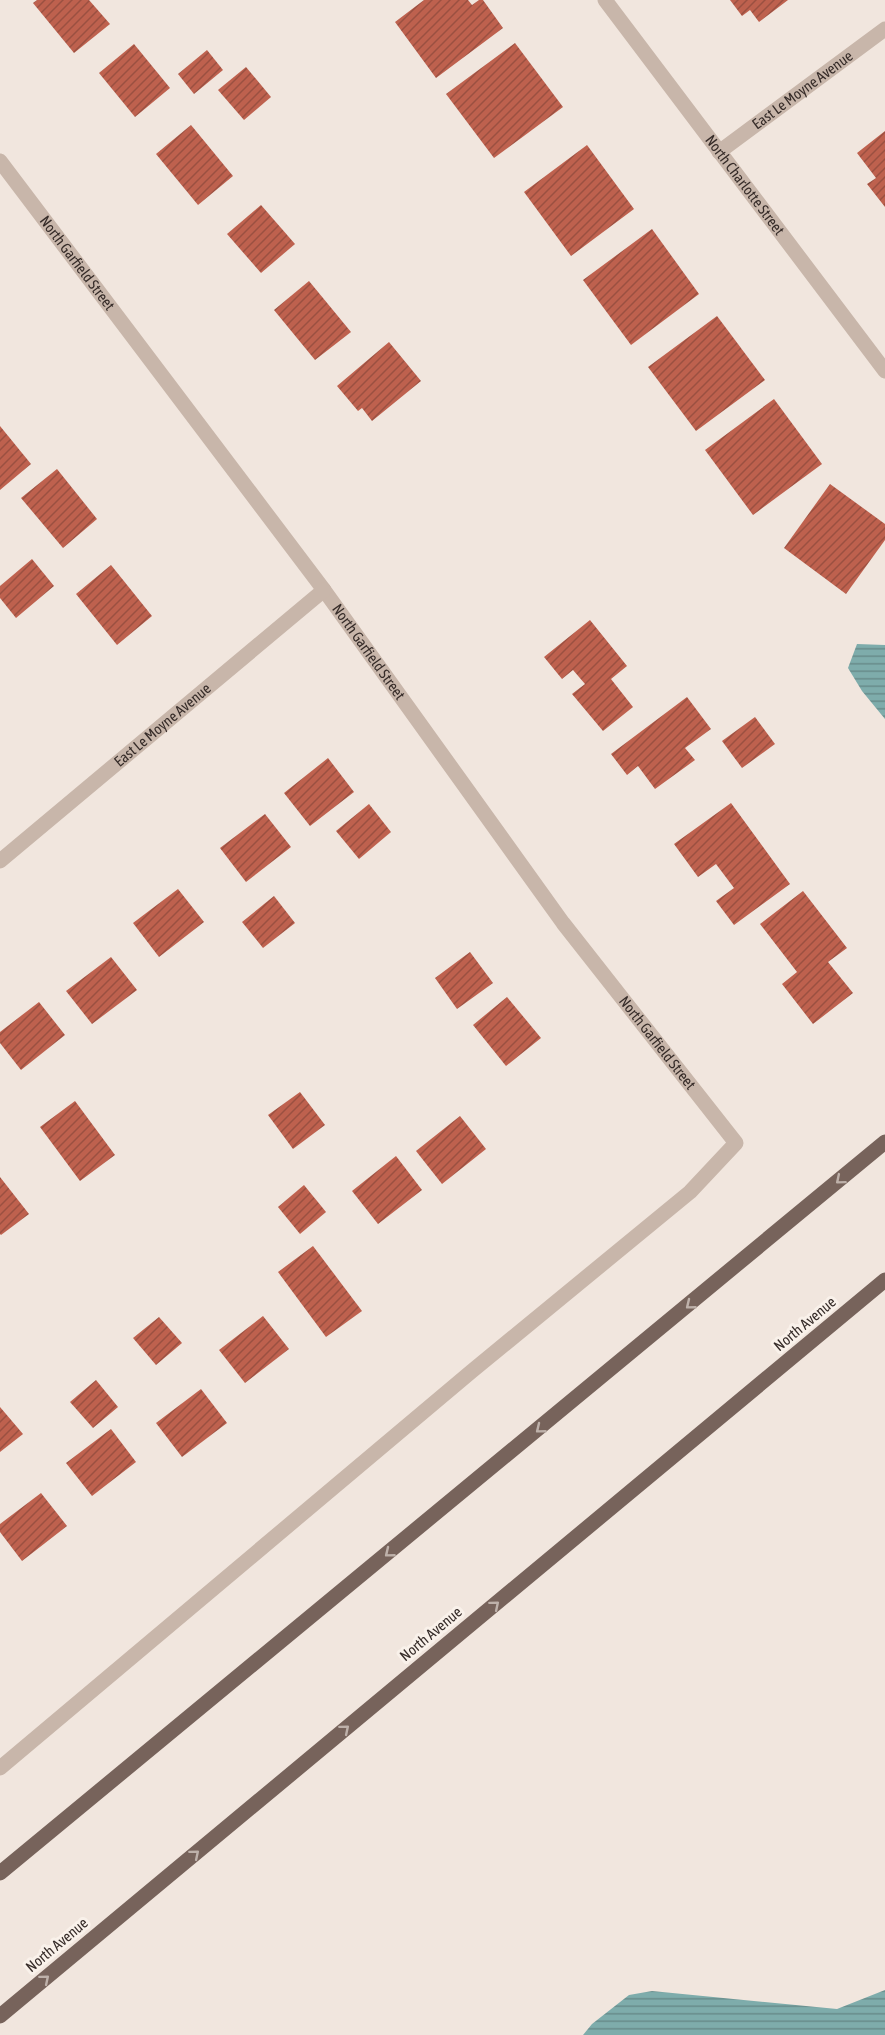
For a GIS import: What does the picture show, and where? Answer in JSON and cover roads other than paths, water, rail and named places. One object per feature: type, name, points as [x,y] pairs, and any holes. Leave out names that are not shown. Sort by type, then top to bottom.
[{"type":"main road","points":[[0,1873],[885,1142]]},
{"type":"main road","name":"North Avenue","points":[[0,2016],[885,1280]]},
{"type":"street","name":"North Charlotte Street","points":[[605,0],[885,371]]},
{"type":"street","name":"East Le Moyne Avenue","points":[[719,152],[885,29]]},
{"type":"street","name":"North Garfield Street","points":[[0,161],[324,590],[563,924],[736,1143],[690,1192],[472,1371],[0,1768]]},
{"type":"street","name":"East Le Moyne Avenue","points":[[0,861],[324,590]]},
{"type":"water","points":[[857,644],[885,645],[885,719],[862,691],[848,668]]},
{"type":"water","points":[[885,1990],[885,2035],[583,2035],[592,2024],[629,1995],[652,1991],[837,2009]]}]
